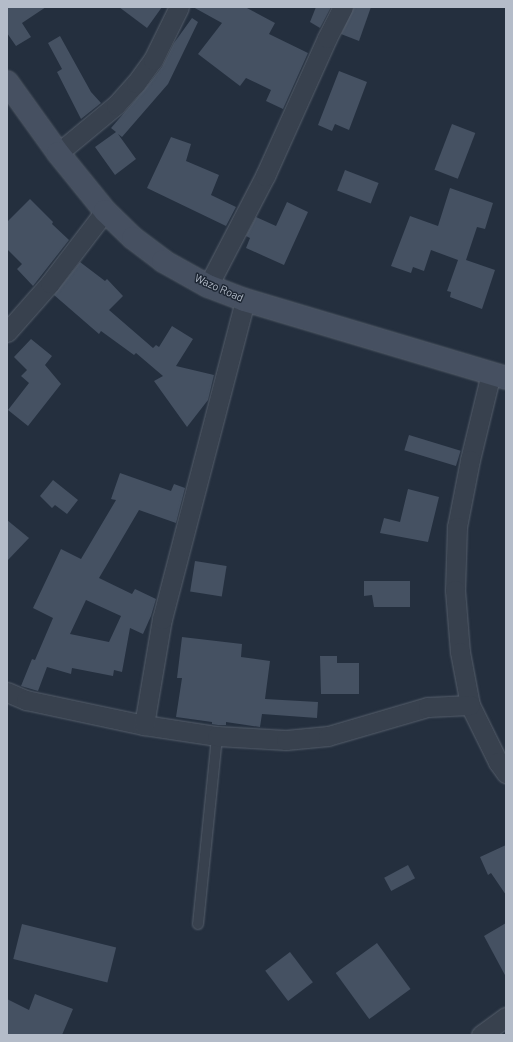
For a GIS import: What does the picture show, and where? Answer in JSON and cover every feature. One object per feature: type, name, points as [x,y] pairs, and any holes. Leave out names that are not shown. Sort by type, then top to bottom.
[{"type":"main road","name":"Wazo Road","points":[[7,82],[58,153],[106,211],[133,238],[163,260],[208,286],[245,300],[499,376]]},
{"type":"street","points":[[58,153],[116,106],[136,83],[153,60],[179,7]]},
{"type":"street","points":[[208,286],[264,176],[327,38],[343,7]]},
{"type":"street","points":[[7,332],[50,283],[106,211]]},
{"type":"street","points":[[144,725],[162,619],[245,300]]},
{"type":"street","points":[[499,376],[470,460],[457,527],[454,590],[460,652],[470,705],[498,762],[506,773]]},
{"type":"street","points":[[7,692],[26,700],[144,725],[217,736],[286,740],[328,736],[428,707],[470,705]]},
{"type":"street","points":[[481,1035],[506,1017]]},
{"type":"lane","points":[[198,924],[217,736]]},
{"type":"building","points":[[7,7],[46,7],[22,23],[31,37],[16,46],[7,33]]},
{"type":"building","points":[[119,7],[162,7],[147,28]]},
{"type":"building","points":[[193,7],[245,7],[275,23],[269,34],[308,53],[283,109],[266,101],[271,90],[246,78],[240,86],[198,54],[222,23]]},
{"type":"building","points":[[316,7],[331,7],[320,28],[310,22]]},
{"type":"building","points":[[354,7],[371,7],[359,41],[341,34]]},
{"type":"building","points":[[192,18],[198,22],[168,84],[122,137],[118,134],[136,159],[115,175],[95,147],[116,132],[111,128],[162,67],[174,43]]},
{"type":"building","points":[[60,36],[91,92],[101,103],[81,119],[57,72],[62,69],[48,43]]},
{"type":"building","points":[[339,71],[367,82],[349,130],[335,124],[332,131],[318,125]]},
{"type":"building","points":[[452,124],[475,133],[458,179],[434,170]]},
{"type":"building","points":[[171,137],[191,144],[186,161],[219,175],[211,195],[236,207],[226,226],[147,188]]},
{"type":"building","points":[[345,170],[379,183],[371,203],[337,191]]},
{"type":"building","points":[[450,188],[493,203],[485,229],[477,227],[466,260],[495,270],[482,309],[450,297],[451,292],[447,291],[458,260],[431,250],[424,271],[413,267],[411,273],[391,266],[410,216],[438,226]]},
{"type":"building","points":[[30,199],[53,222],[52,224],[69,240],[33,286],[17,269],[22,264],[7,249],[7,222]]},
{"type":"building","points":[[287,202],[308,212],[284,265],[246,248],[250,238],[246,236],[256,217],[276,226]]},
{"type":"building","points":[[80,262],[105,281],[107,279],[123,296],[109,310],[153,348],[156,345],[159,347],[172,326],[193,339],[176,366],[214,375],[208,400],[187,427],[154,381],[163,376],[136,353],[134,355],[101,331],[99,334],[54,295]]},
{"type":"building","points":[[31,339],[52,356],[45,365],[61,384],[28,426],[8,410],[29,383],[21,376],[27,370],[14,357]]},
{"type":"building","points":[[409,435],[461,451],[456,466],[404,450]]},
{"type":"building","points":[[120,473],[171,491],[174,484],[185,488],[176,523],[139,510],[99,578],[132,594],[135,589],[156,599],[151,616],[143,634],[130,628],[122,672],[114,670],[113,676],[72,668],[71,674],[47,667],[38,691],[21,686],[32,659],[35,660],[53,618],[33,608],[61,549],[81,559],[116,500],[111,499]],"holes":[[[86,600],[121,616],[109,642],[70,634]]]},
{"type":"building","points":[[53,480],[78,500],[67,514],[55,505],[52,508],[40,496]]},
{"type":"building","points":[[408,489],[439,497],[428,542],[380,533],[384,518],[400,522]]},
{"type":"building","points":[[7,520],[29,538],[7,561]]},
{"type":"building","points":[[195,561],[227,566],[222,597],[190,592]]},
{"type":"building","points":[[364,581],[410,581],[410,607],[374,607],[372,595],[364,596]]},
{"type":"building","points":[[182,637],[242,644],[241,657],[270,661],[265,699],[318,702],[317,718],[262,714],[260,727],[226,722],[226,725],[218,725],[212,724],[212,722],[176,717],[182,678],[177,678]]},
{"type":"building","points":[[320,656],[337,656],[337,663],[359,663],[359,694],[321,694]]},
{"type":"building","points":[[506,845],[506,895],[491,873],[488,875],[480,857]]},
{"type":"building","points":[[408,865],[415,878],[391,891],[384,878]]},
{"type":"building","points":[[506,923],[506,977],[484,936]]},
{"type":"building","points":[[22,924],[116,947],[107,982],[13,959]]},
{"type":"building","points":[[377,943],[411,989],[369,1019],[336,973]]},
{"type":"building","points":[[290,952],[313,982],[288,1001],[265,971]]},
{"type":"building","points":[[35,994],[73,1009],[62,1035],[7,1035],[7,999],[29,1010]]}]
